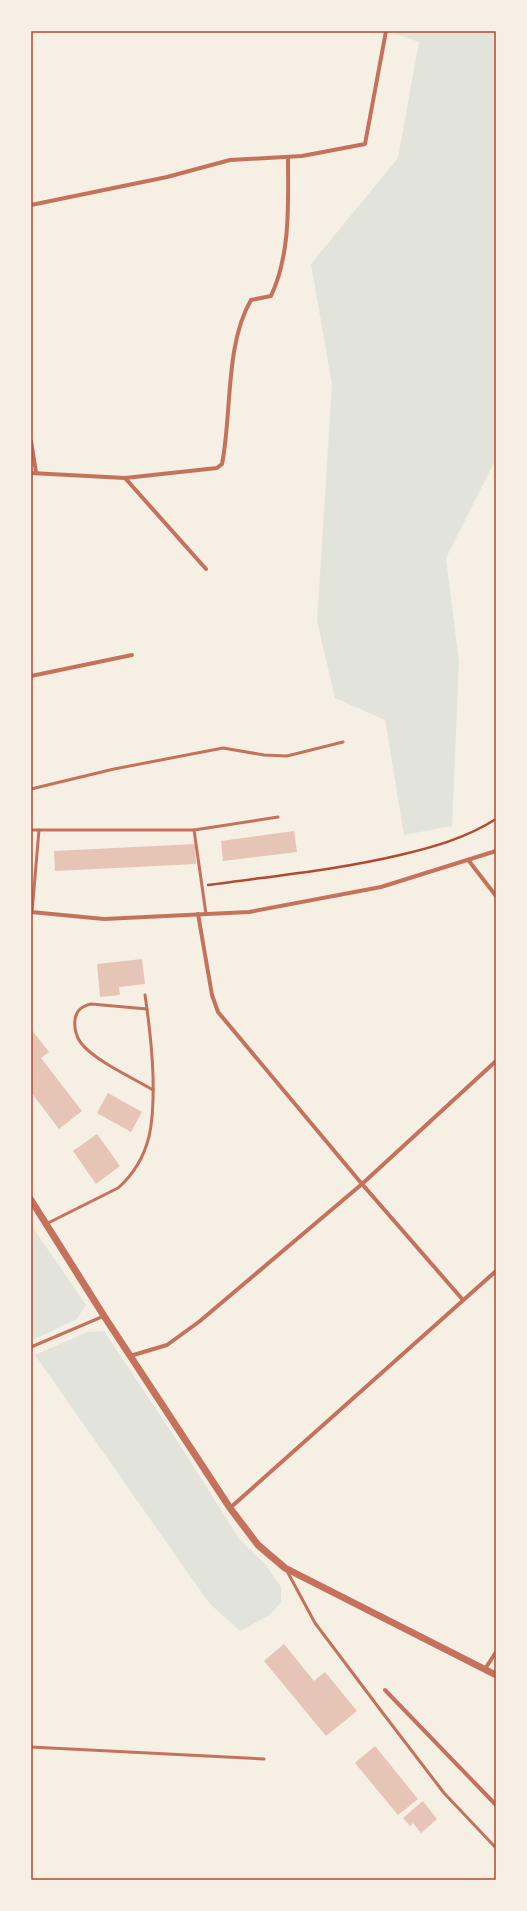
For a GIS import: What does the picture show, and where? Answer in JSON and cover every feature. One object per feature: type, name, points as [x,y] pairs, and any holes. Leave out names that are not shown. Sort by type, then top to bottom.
[{"type":"street","points":[[31,205],[167,177],[230,160],[302,156],[365,144],[386,31]]},
{"type":"street","points":[[31,473],[36,472],[125,478],[217,468],[222,464],[236,343],[246,308],[251,300],[271,296],[279,279],[288,223],[288,157]]},
{"type":"street","points":[[31,441],[36,472]]},
{"type":"street","points":[[125,478],[206,569]]},
{"type":"street","points":[[31,676],[132,655]]},
{"type":"street","points":[[32,912],[104,920],[249,912],[381,887],[469,861],[496,851]]},
{"type":"street","points":[[469,861],[496,896]]},
{"type":"street","points":[[198,914],[212,995],[218,1012],[362,1184],[463,1300]]},
{"type":"street","points":[[130,1356],[167,1345],[200,1321],[362,1184],[496,1061]]},
{"type":"street","points":[[31,1200],[104,1316],[230,1508],[258,1545],[285,1568],[496,1675]]},
{"type":"street","points":[[230,1508],[496,1271]]},
{"type":"street","points":[[485,1669],[496,1652]]},
{"type":"street","points":[[385,1690],[496,1805]]},
{"type":"lane","points":[[31,789],[114,769],[223,748],[264,755],[288,756],[343,742]]},
{"type":"lane","points":[[31,830],[194,830],[278,816]]},
{"type":"lane","points":[[32,912],[39,830]]},
{"type":"lane","points":[[194,830],[206,914]]},
{"type":"lane","points":[[46,1224],[118,1188],[138,1164],[146,1145],[154,1113],[152,1039],[145,995]]},
{"type":"lane","points":[[147,1009],[91,1004],[82,1006],[77,1012],[75,1019],[75,1032],[80,1042],[91,1054],[153,1090]]},
{"type":"lane","points":[[31,1347],[104,1316]]},
{"type":"lane","points":[[285,1568],[315,1623],[444,1793],[496,1848]]},
{"type":"lane","points":[[31,1747],[264,1759]]},
{"type":"path","points":[[202,885],[367,863],[438,846],[477,832],[496,819]]},
{"type":"shaded area","points":[[387,31],[496,31],[496,459],[446,558],[459,662],[452,826],[404,835],[385,720],[335,698],[317,621],[332,385],[311,264],[398,158],[419,42]]},
{"type":"shaded area","points":[[31,1225],[86,1305],[77,1319],[31,1341]]},
{"type":"shaded area","points":[[104,1331],[178,1442],[240,1540],[266,1565],[281,1587],[281,1602],[270,1615],[240,1631],[209,1603],[35,1355],[87,1332]]},
{"type":"building","points":[[294,831],[297,852],[223,861],[221,841]]},
{"type":"building","points":[[195,844],[196,864],[55,871],[54,851]]},
{"type":"building","points":[[142,959],[145,984],[119,987],[120,995],[100,997],[97,964]]},
{"type":"building","points":[[31,1029],[49,1052],[41,1058],[82,1111],[59,1129],[31,1092]]},
{"type":"building","points":[[108,1093],[142,1112],[131,1132],[97,1113]]},
{"type":"building","points":[[97,1134],[120,1166],[96,1184],[73,1151]]},
{"type":"building","points":[[284,1644],[314,1681],[325,1672],[357,1711],[326,1736],[264,1661]]},
{"type":"building","points":[[375,1746],[418,1799],[398,1815],[355,1763]]},
{"type":"building","points":[[423,1801],[437,1819],[421,1833],[413,1823],[410,1826],[403,1818]]}]
